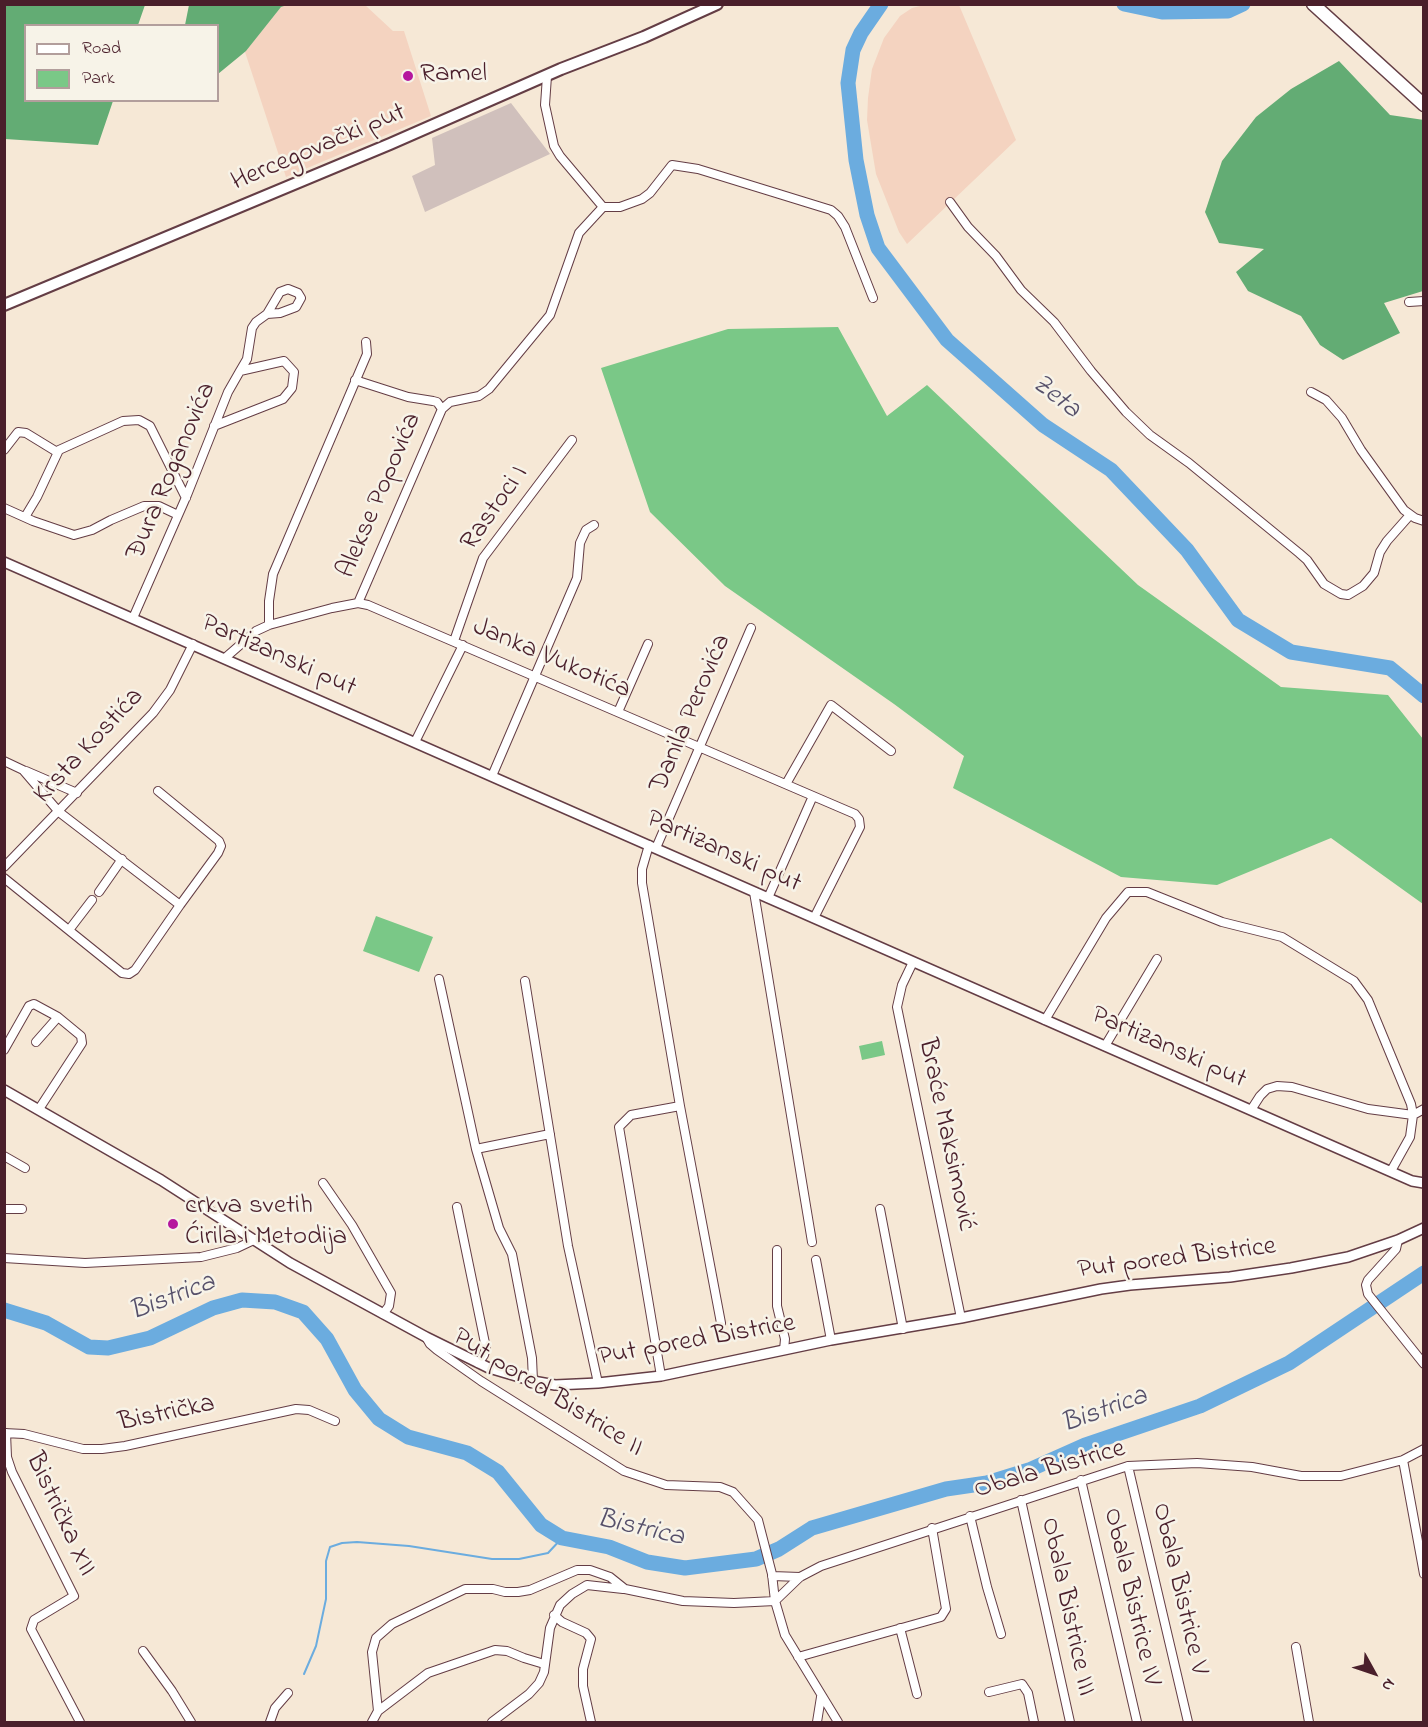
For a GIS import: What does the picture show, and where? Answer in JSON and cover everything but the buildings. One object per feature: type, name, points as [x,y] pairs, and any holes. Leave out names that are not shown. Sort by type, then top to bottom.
[{"type":"main road","name":"Hercegovački put","points":[[4,306],[717,4]]},
{"type":"main road","points":[[1313,4],[1424,105]]},
{"type":"street","points":[[547,76],[545,105],[554,146],[603,207],[620,207],[642,199],[650,193],[672,165],[698,169],[831,210],[845,227],[873,298]]},
{"type":"street","points":[[950,202],[968,227],[996,256],[1021,290],[1054,322],[1126,412],[1150,435],[1189,463],[1299,552],[1324,584],[1341,594],[1348,595],[1363,586],[1374,573],[1380,552],[1387,541],[1410,515]]},
{"type":"street","name":"Alekse Popovića","points":[[358,603],[442,409],[450,402],[478,396],[489,389],[550,315],[579,233],[603,207]]},
{"type":"street","points":[[1409,302],[1424,302]]},
{"type":"street","points":[[240,371],[247,359],[252,328],[259,319],[267,314]]},
{"type":"street","points":[[269,625],[268,601],[273,574],[367,354],[366,342]]},
{"type":"street","name":"Đura Roganovića","points":[[133,618],[186,498],[214,426],[228,392],[240,371],[284,361],[294,372],[292,388],[283,399],[214,426]]},
{"type":"street","points":[[355,380],[408,397],[433,401],[442,409]]},
{"type":"street","points":[[1311,392],[1326,400],[1342,418],[1361,450],[1410,515],[1424,521]]},
{"type":"street","points":[[25,517],[37,497],[57,452],[123,420],[139,420],[150,426],[186,498]]},
{"type":"street","points":[[4,450],[18,432],[26,433],[57,452]]},
{"type":"street","name":"Rastoci I","points":[[454,641],[483,558],[572,440]]},
{"type":"street","points":[[4,508],[33,522],[74,535],[80,535],[144,507],[159,506],[178,515]]},
{"type":"street","points":[[492,776],[577,578],[580,543],[586,530],[594,525]]},
{"type":"street","name":"Partizanski put","points":[[4,562],[1045,1020],[1391,1171],[1424,1183]]},
{"type":"street","name":"Janka Vukotića","points":[[225,658],[256,631],[269,625],[358,603],[378,608],[855,814],[860,819],[860,827],[814,918]]},
{"type":"street","name":"Danila Perovića","points":[[721,1323],[680,1106],[642,883],[642,869],[701,748],[751,628]]},
{"type":"street","name":"Krsta Kostića","points":[[4,867],[153,713],[170,690],[193,644]]},
{"type":"street","points":[[618,712],[648,644]]},
{"type":"street","points":[[415,742],[463,645]]},
{"type":"street","points":[[786,784],[831,705],[891,751]]},
{"type":"street","points":[[4,761],[77,793]]},
{"type":"street","points":[[23,770],[59,812],[180,905]]},
{"type":"street","points":[[4,878],[122,973],[129,974],[135,970],[221,846],[219,841],[158,791]]},
{"type":"street","points":[[768,898],[813,796]]},
{"type":"street","points":[[99,892],[122,859]]},
{"type":"street","points":[[754,892],[812,1242]]},
{"type":"street","points":[[1045,1020],[1086,948],[1117,903],[1128,892],[1147,892],[1222,922],[1282,938],[1354,981],[1368,1000],[1411,1104],[1413,1115],[1410,1137],[1391,1171]]},
{"type":"street","points":[[69,930],[93,900]]},
{"type":"street","points":[[1105,1046],[1157,959]]},
{"type":"street","name":"Braće Maksimović","points":[[913,962],[902,985],[897,1007],[961,1318]]},
{"type":"street","points":[[439,979],[476,1149],[499,1228],[512,1254],[532,1358],[533,1381]]},
{"type":"street","points":[[525,981],[568,1246],[598,1383]]},
{"type":"street","points":[[4,1050],[32,1004],[37,1004],[58,1017],[81,1036],[82,1043],[39,1109]]},
{"type":"street","points":[[36,1042],[58,1017]]},
{"type":"street","points":[[1251,1110],[1267,1089],[1277,1086],[1292,1086],[1368,1109],[1413,1115],[1424,1109]]},
{"type":"street","name":"Put pored Bistrice","points":[[4,1090],[100,1143],[256,1239],[290,1263],[383,1314],[489,1368],[555,1385],[662,1376],[831,1340],[903,1329],[1130,1285],[1230,1277],[1291,1268],[1348,1257],[1398,1240],[1424,1228]]},
{"type":"street","points":[[662,1376],[619,1127],[631,1115],[680,1106]]},
{"type":"street","points":[[476,1149],[550,1134]]},
{"type":"street","points":[[4,1156],[25,1168]]},
{"type":"street","points":[[323,1183],[352,1225],[390,1293],[389,1306],[383,1314]]},
{"type":"street","points":[[457,1208],[486,1348],[478,1363]]},
{"type":"street","points":[[4,1209],[22,1209]]},
{"type":"street","points":[[880,1209],[903,1329]]},
{"type":"street","points":[[4,1258],[85,1263],[201,1257],[237,1248],[256,1239]]},
{"type":"street","points":[[1398,1240],[1395,1249],[1366,1285],[1368,1294],[1424,1364]]},
{"type":"street","points":[[777,1250],[777,1306],[785,1339],[784,1350]]},
{"type":"street","points":[[816,1260],[831,1340]]},
{"type":"street","name":"Put pored Bistrice II","points":[[426,1337],[437,1350],[481,1381],[624,1472],[666,1485],[720,1487],[733,1492],[746,1504],[758,1520],[784,1635],[820,1697],[838,1722]]},
{"type":"street","points":[[481,1381],[489,1368]]},
{"type":"street","name":"Bistrička","points":[[5,1433],[24,1434],[83,1449],[102,1449],[296,1409],[309,1410],[335,1421]]},
{"type":"street","name":"Bistrička XII","points":[[5,1433],[7,1457],[12,1472],[74,1596],[34,1620],[30,1629],[80,1722]]},
{"type":"street","name":"Obala Bistrice","points":[[775,1601],[800,1577],[821,1566],[1128,1466],[1197,1463],[1252,1467],[1301,1476],[1341,1476],[1403,1460],[1424,1449]]},
{"type":"street","points":[[1403,1460],[1424,1574]]},
{"type":"street","name":"Obala Bistrice V","points":[[1128,1466],[1188,1722]]},
{"type":"street","name":"Obala Bistrice IV","points":[[1081,1480],[1137,1722]]},
{"type":"street","name":"Obala Bistrice III","points":[[1021,1500],[1070,1722]]},
{"type":"street","points":[[970,1516],[1001,1634]]},
{"type":"street","points":[[798,1657],[941,1617],[946,1609],[932,1528]]},
{"type":"street","points":[[378,1711],[372,1652],[376,1638],[392,1624],[465,1589],[518,1592],[530,1590],[577,1570],[590,1570],[610,1577],[625,1589]]},
{"type":"street","points":[[772,1575],[800,1577]]},
{"type":"street","points":[[492,1722],[534,1690],[544,1672],[554,1615],[560,1605],[572,1594],[587,1585],[625,1589],[682,1601],[734,1603],[775,1601]]},
{"type":"street","points":[[554,1615],[586,1633],[591,1639],[583,1669],[583,1686],[591,1722]]},
{"type":"street","points":[[900,1628],[916,1694]]},
{"type":"street","points":[[1296,1647],[1308,1722]]},
{"type":"street","points":[[372,1722],[378,1711],[428,1672],[495,1650],[507,1651],[524,1659],[544,1664]]},
{"type":"street","points":[[143,1651],[191,1722]]},
{"type":"street","points":[[989,1692],[1022,1684],[1028,1693],[1034,1722]]},
{"type":"street","points":[[270,1722],[275,1708],[288,1693]]},
{"type":"street","points":[[817,1722],[820,1697]]},
{"type":"shaded area","points":[[287,4],[365,5],[393,31],[404,31],[431,116],[286,177],[245,52],[281,7]]},
{"type":"shaded area","points":[[924,5],[959,5],[1016,140],[907,244],[899,232],[876,174],[867,120],[868,98],[872,69],[884,38],[900,16],[912,8]]},
{"type":"shaded area","points":[[511,103],[550,154],[425,212],[412,176],[435,165],[432,138]]},
{"type":"green space","points":[[189,4],[287,5],[281,7],[246,51],[219,73],[219,24],[185,24]]},
{"type":"green space","points":[[4,5],[145,5],[138,24],[24,24],[24,102],[113,102],[98,145],[5,139]]},
{"type":"green space","points":[[1339,61],[1390,115],[1424,120],[1423,291],[1384,303],[1400,333],[1343,360],[1320,345],[1301,316],[1248,291],[1236,272],[1264,249],[1219,243],[1205,212],[1222,161],[1256,117],[1291,89]]},
{"type":"green space","points":[[838,327],[887,416],[927,385],[1138,585],[1281,687],[1388,695],[1423,739],[1423,904],[1331,838],[1217,885],[1121,877],[953,788],[964,756],[894,704],[725,586],[650,512],[601,368],[728,329]]},
{"type":"green space","points":[[376,916],[433,937],[419,972],[363,951]]},
{"type":"green space","points":[[882,1041],[885,1055],[862,1060],[859,1046]]},
{"type":"waterway","name":"Zeta","points":[[881,4],[861,33],[853,50],[848,83],[856,160],[867,215],[878,248],[947,340],[1043,425],[1111,470],[1187,550],[1238,620],[1291,652],[1390,668],[1424,696]]},
{"type":"waterway","name":"Zeta","points":[[1124,4],[1162,12],[1228,11],[1243,4]]},
{"type":"waterway","name":"Bistrica","points":[[4,1310],[46,1323],[89,1347],[108,1348],[150,1338],[213,1308],[242,1300],[275,1302],[303,1312],[327,1339],[355,1390],[379,1419],[408,1437],[467,1453],[498,1472],[541,1525],[562,1538],[609,1547],[647,1562],[685,1568],[756,1559],[779,1549],[812,1528],[946,1489],[987,1483],[1029,1470],[1085,1445],[1200,1406],[1289,1363],[1424,1273]]},
{"type":"waterway","points":[[304,1674],[316,1646],[326,1599],[326,1561],[330,1547],[357,1542],[409,1546],[492,1559],[519,1559],[548,1553],[562,1538]]},
{"type":"place","name":"Ramel","points":[[408,76]]},
{"type":"place","name":"crkva svetih Ćirila i Metodija","points":[[173,1224]]}]
